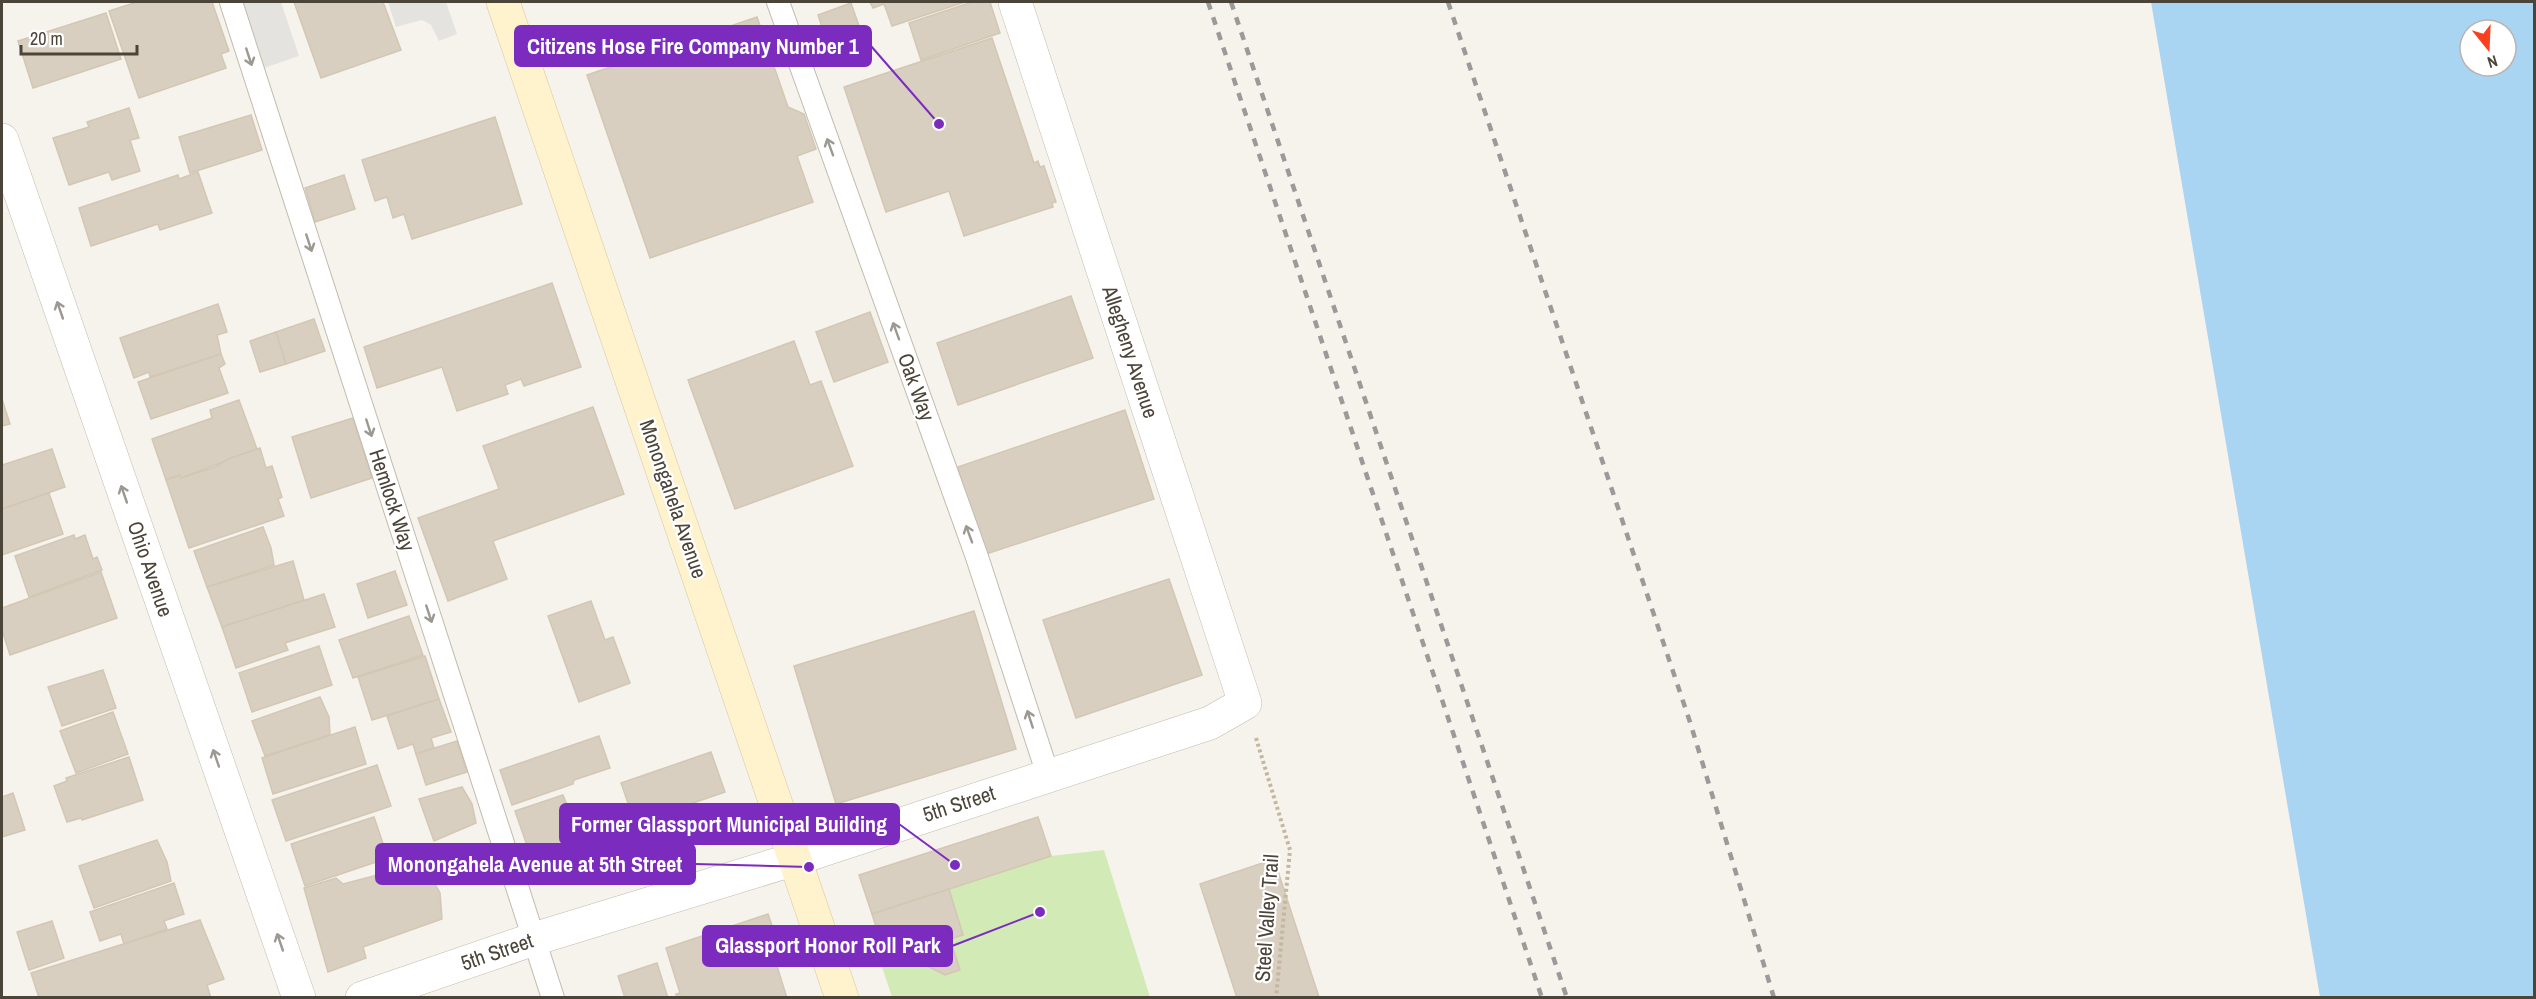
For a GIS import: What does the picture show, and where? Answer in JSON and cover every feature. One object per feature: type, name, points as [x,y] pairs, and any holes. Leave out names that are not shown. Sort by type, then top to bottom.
[{"type":"main road","name":"Monongahela Avenue","points":[[503,2],[842,998]]},
{"type":"street","name":"Allegheny Avenue","points":[[1015,2],[1245,703]]},
{"type":"street","name":"Ohio Avenue","points":[[2,140],[299,998]]},
{"type":"street","name":"5th Street","points":[[362,998],[534,939],[795,859],[1210,723],[1245,703]]},
{"type":"lane","name":"Hemlock Way","points":[[231,2],[554,998]]},
{"type":"lane","name":"Oak Way","points":[[778,2],[977,557],[1048,775]]},
{"type":"path","name":"Steel Valley Trail","points":[[1245,703],[1290,850],[1276,998]]},
{"type":"green space","points":[[1104,850],[1150,997],[892,997],[881,964],[917,953],[921,963],[945,975],[960,970],[950,939],[963,935],[949,889],[1051,856]]},
{"type":"shaded area","points":[[243,2],[281,2],[299,56],[264,68]]},
{"type":"shaded area","points":[[388,2],[446,2],[457,34],[439,41],[431,25],[422,20],[396,27]]},
{"type":"water","points":[[2151,2],[2534,2],[2534,997],[2320,997]]},
{"type":"building","points":[[137,2],[212,2],[229,51],[221,54],[226,68],[139,98],[109,11]]},
{"type":"building","points":[[294,2],[383,2],[401,50],[321,78]]},
{"type":"building","points":[[870,2],[965,2],[892,26],[884,4],[873,8]]},
{"type":"building","points":[[972,2],[990,2],[1000,33],[921,60],[909,23]]},
{"type":"building","points":[[851,3],[864,40],[830,51],[818,15]]},
{"type":"building","points":[[106,13],[121,59],[33,88],[18,41]]},
{"type":"building","points":[[757,17],[788,107],[804,114],[816,149],[797,156],[813,202],[650,258],[587,75]]},
{"type":"building","points":[[992,38],[1034,163],[1038,161],[1040,167],[1044,166],[1056,202],[1052,203],[1053,207],[964,236],[949,191],[886,212],[844,87]]},
{"type":"building","points":[[129,108],[139,138],[130,140],[140,171],[112,180],[109,172],[69,185],[53,138],[89,127],[87,122]]},
{"type":"building","points":[[251,115],[262,150],[190,173],[179,137]]},
{"type":"building","points":[[495,117],[522,204],[412,239],[404,214],[393,218],[387,197],[375,201],[362,160]]},
{"type":"building","points":[[198,172],[212,213],[160,230],[158,224],[91,246],[79,208],[178,175],[179,179]]},
{"type":"building","points":[[344,175],[355,209],[315,222],[305,188]]},
{"type":"building","points":[[552,283],[581,367],[524,386],[521,379],[505,385],[508,394],[457,411],[442,367],[377,388],[364,347]]},
{"type":"building","points":[[1071,296],[1093,358],[958,405],[937,343]]},
{"type":"building","points":[[218,304],[227,332],[217,335],[221,354],[150,377],[149,372],[134,378],[120,338]]},
{"type":"building","points":[[870,312],[888,362],[834,382],[816,332]]},
{"type":"building","points":[[314,319],[325,351],[286,364],[276,332]]},
{"type":"building","points":[[276,332],[286,364],[260,372],[250,341]]},
{"type":"building","points":[[794,341],[810,385],[821,381],[853,466],[735,509],[688,380]]},
{"type":"building","points":[[221,354],[225,364],[219,368],[228,393],[151,419],[138,382]]},
{"type":"building","points":[[2,399],[10,424],[2,426]]},
{"type":"building","points":[[239,400],[257,449],[181,478],[180,475],[166,480],[152,439],[212,418],[210,410]]},
{"type":"building","points":[[593,407],[624,494],[493,541],[507,579],[448,601],[418,518],[499,489],[483,446]]},
{"type":"building","points":[[1125,410],[1154,499],[977,557],[958,467]]},
{"type":"building","points":[[353,418],[372,478],[311,498],[292,437]]},
{"type":"building","points":[[260,448],[266,468],[272,466],[282,497],[278,499],[284,516],[189,548],[166,480],[180,475],[181,478],[215,467],[228,459]]},
{"type":"building","points":[[52,449],[65,487],[2,509],[2,465]]},
{"type":"building","points":[[49,493],[63,534],[2,555],[2,509]]},
{"type":"building","points":[[263,527],[271,548],[274,565],[207,587],[194,551]]},
{"type":"building","points":[[74,535],[75,539],[85,535],[93,559],[97,557],[102,570],[29,597],[15,556]]},
{"type":"building","points":[[293,561],[304,600],[222,627],[207,587]]},
{"type":"building","points":[[395,571],[407,605],[368,618],[357,584]]},
{"type":"building","points":[[101,572],[117,618],[10,655],[2,630],[2,608]]},
{"type":"building","points":[[1169,579],[1202,675],[1076,718],[1043,620]]},
{"type":"building","points":[[324,594],[335,627],[285,643],[288,650],[236,668],[222,627]]},
{"type":"building","points":[[591,601],[605,640],[613,637],[630,683],[579,702],[548,616]]},
{"type":"building","points":[[974,611],[1016,749],[836,804],[794,666]]},
{"type":"building","points":[[409,616],[423,655],[353,678],[339,640]]},
{"type":"building","points":[[319,646],[332,685],[252,712],[239,673]]},
{"type":"building","points":[[425,656],[439,699],[372,720],[358,677]]},
{"type":"building","points":[[103,670],[116,708],[62,726],[48,687]]},
{"type":"building","points":[[320,697],[329,717],[330,735],[265,756],[252,721]]},
{"type":"building","points":[[439,699],[451,732],[431,738],[434,748],[416,754],[413,744],[398,749],[387,716]]},
{"type":"building","points":[[113,712],[128,754],[76,773],[60,731]]},
{"type":"building","points":[[355,727],[366,764],[273,794],[262,758]]},
{"type":"building","points":[[599,736],[610,768],[574,780],[573,784],[512,805],[500,770]]},
{"type":"building","points":[[457,741],[467,772],[426,785],[416,754]]},
{"type":"building","points":[[711,752],[725,792],[635,823],[621,783]]},
{"type":"building","points":[[129,757],[143,800],[82,820],[81,818],[67,822],[54,786],[67,781],[66,778]]},
{"type":"building","points":[[377,765],[391,806],[286,841],[272,800]]},
{"type":"building","points":[[462,787],[472,804],[476,823],[434,841],[419,799]]},
{"type":"building","points":[[13,793],[25,830],[2,837],[2,797]]},
{"type":"building","points":[[563,795],[569,810],[579,807],[587,833],[576,837],[575,840],[530,854],[515,811]]},
{"type":"building","points":[[374,817],[388,858],[305,886],[291,844]]},
{"type":"building","points":[[1038,817],[1051,856],[872,914],[859,875]]},
{"type":"building","points":[[157,840],[167,862],[171,881],[94,908],[79,866]]},
{"type":"building","points":[[1274,859],[1319,997],[1237,998],[1200,884]]},
{"type":"building","points":[[423,863],[440,893],[442,919],[363,947],[366,958],[328,972],[304,888],[336,878],[343,884]]},
{"type":"building","points":[[174,883],[184,914],[164,921],[167,929],[124,944],[121,934],[100,941],[90,912]]},
{"type":"building","points":[[949,889],[963,935],[950,939],[960,970],[945,975],[921,963],[917,953],[887,962],[872,914]]},
{"type":"building","points":[[768,914],[784,960],[776,963],[787,998],[677,998],[676,994],[680,993],[666,948]]},
{"type":"building","points":[[200,920],[224,979],[207,985],[211,998],[39,998],[31,973]]},
{"type":"building","points":[[52,921],[64,958],[29,970],[17,932]]},
{"type":"building","points":[[657,963],[668,998],[625,998],[618,976]]},
{"type":"railway","points":[[1208,2],[1542,998]]},
{"type":"railway","points":[[1231,2],[1567,998]]},
{"type":"railway","points":[[1448,2],[1690,722],[1774,998]]},
{"type":"place","name":"Citizens Hose Fire Company Number 1","points":[[939,124]]},
{"type":"place","name":"Former Glassport Municipal Building","points":[[955,865]]},
{"type":"place","name":"Monongahela Avenue at 5th Street","points":[[809,867]]},
{"type":"place","name":"Glassport Honor Roll Park","points":[[1040,912]]}]
